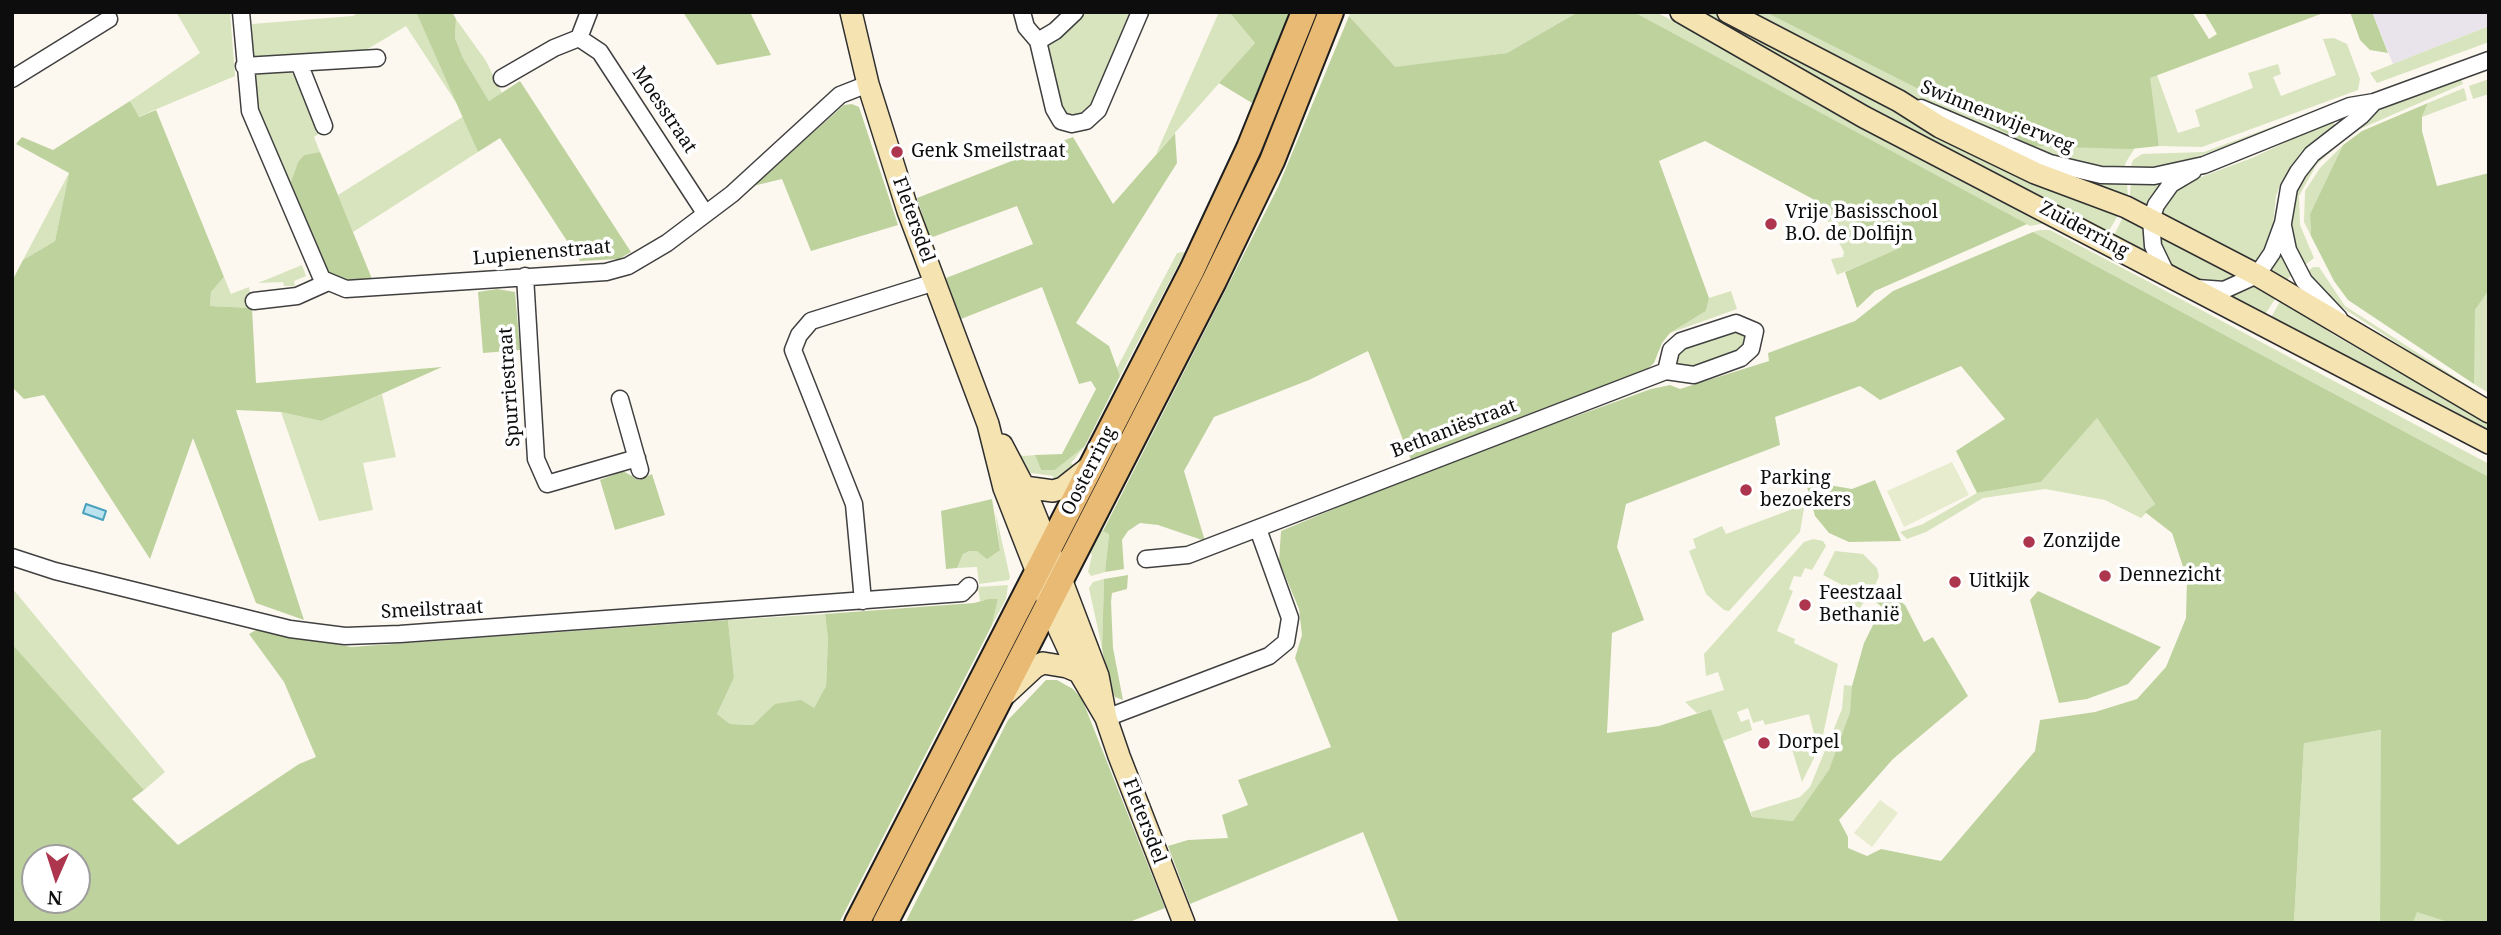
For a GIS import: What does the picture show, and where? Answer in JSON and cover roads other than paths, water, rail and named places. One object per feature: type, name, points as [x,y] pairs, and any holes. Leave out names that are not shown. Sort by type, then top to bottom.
[{"type":"main road","name":"Fletersdel","points":[[851,12],[868,84],[908,211],[988,424],[1004,488],[1098,676],[1106,718],[1184,923]]},
{"type":"main road","name":"Oosterring","points":[[885,923],[1049,601],[1049,549],[1198,258],[1249,148],[1304,12]]},
{"type":"main road","name":"Oosterring","points":[[856,923],[1214,281],[1272,161],[1331,12]]},
{"type":"main road","name":"Zuiderring","points":[[1681,12],[1864,117],[2489,443]]},
{"type":"main road","name":"Zuiderring","points":[[1728,12],[1899,101],[1940,127],[2035,173],[2075,190],[2099,195],[2257,275],[2489,412]]},
{"type":"main road","name":"Fletersdel","points":[[988,424],[1024,487],[1049,549]]},
{"type":"main road","points":[[1024,487],[1053,491],[1063,488],[1077,473],[1092,465]]},
{"type":"main road","name":"Fletersdel","points":[[1049,601],[1079,673],[1106,718]]},
{"type":"main road","points":[[998,702],[1035,667],[1043,663],[1067,667],[1079,673]]},
{"type":"street","points":[[241,12],[250,111],[313,262],[326,283],[297,296],[254,300]]},
{"type":"street","points":[[502,78],[554,48],[579,38],[589,12]]},
{"type":"street","points":[[1022,12],[1026,27],[1038,41],[1040,59],[1058,116],[1064,123],[1080,123],[1097,110],[1140,12]]},
{"type":"street","points":[[1038,41],[1055,31],[1075,12]]},
{"type":"street","points":[[12,79],[109,19]]},
{"type":"street","name":"Moesstraat","points":[[579,38],[600,52],[705,213]]},
{"type":"street","points":[[244,66],[377,58]]},
{"type":"street","name":"Swinnenwijerweg","points":[[2151,220],[2156,205],[2171,184],[2204,165],[2350,106],[2374,102],[2489,60]]},
{"type":"street","points":[[299,63],[324,126]]},
{"type":"street","name":"Lupienenstraat","points":[[326,283],[346,289],[606,272],[628,266],[667,243],[732,194],[840,95],[868,84]]},
{"type":"street","name":"Swinnenwijerweg","points":[[1899,101],[1945,117],[2050,163],[2082,172],[2130,177],[2154,176],[2204,165]]},
{"type":"street","name":"Swinnenwijerweg","points":[[2257,275],[2273,253],[2283,223],[2289,188],[2298,172],[2312,154],[2361,117],[2374,102]]},
{"type":"street","points":[[2151,220],[2152,246],[2166,273]]},
{"type":"street","name":"Swinnenwijerweg","points":[[2283,223],[2288,250],[2304,281],[2334,310],[2342,323]]},
{"type":"street","points":[[2194,287],[2224,290],[2257,275]]},
{"type":"street","name":"Spurriestraat","points":[[525,276],[536,459],[547,484],[638,464],[620,400]]},
{"type":"street","points":[[863,601],[854,504],[793,350],[799,335],[811,321],[935,282]]},
{"type":"street","name":"Bethaniëstraat","points":[[1146,559],[1188,555],[1666,371],[1693,375],[1741,358],[1751,349],[1762,328],[1736,323],[1681,341],[1671,350],[1666,371]]},
{"type":"street","points":[[1106,718],[1269,656],[1286,642],[1290,618],[1258,529]]},
{"type":"street","name":"Smeilstraat","points":[[12,557],[290,629],[345,636],[863,601],[962,593],[970,586]]},
{"type":"water","points":[[86,504],[106,511],[103,520],[83,513]]},
{"type":"place","name":"Genk Smeilstraat","points":[[897,152]]},
{"type":"place","name":"Vrije Basisschool B.O. de Dolfijn","points":[[1771,224]]},
{"type":"place","name":"Parking bezoekers","points":[[1746,490]]},
{"type":"place","name":"Zonzijde","points":[[2029,542]]},
{"type":"place","name":"Dennezicht","points":[[2105,576]]},
{"type":"place","name":"Uitkijk","points":[[1955,582]]},
{"type":"place","name":"Feestzaal Bethanië","points":[[1805,605]]},
{"type":"place","name":"Dorpel","points":[[1764,743]]}]
